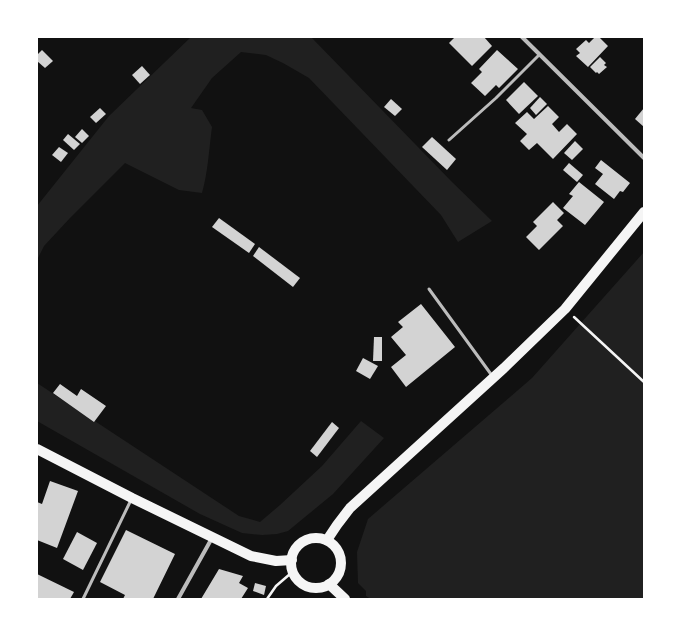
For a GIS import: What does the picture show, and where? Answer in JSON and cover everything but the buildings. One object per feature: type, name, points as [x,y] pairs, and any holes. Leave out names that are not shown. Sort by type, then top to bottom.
[{"type":"main road","points":[[327,540],[350,508],[565,309],[644,212]]},
{"type":"main road","points":[[37,449],[212,538],[251,556],[292,566]]},
{"type":"main road","points":[[312,538],[327,540],[333,544],[338,550],[341,558],[339,573],[335,579],[329,584],[315,587],[308,586],[296,577],[292,566],[294,553],[298,546],[304,541],[312,538]]},
{"type":"main road","points":[[329,584],[345,599]]},
{"type":"street","points":[[522,37],[644,158]]},
{"type":"street","points":[[178,599],[212,538]]},
{"type":"lane","points":[[449,140],[496,98],[539,54]]},
{"type":"lane","points":[[429,289],[493,377]]},
{"type":"lane","points":[[83,599],[132,498]]},
{"type":"path","points":[[565,309],[644,382]]},
{"type":"path","points":[[268,599],[292,566]]},
{"type":"shaded area","points":[[191,37],[311,37],[492,221],[458,242],[441,215],[309,78],[266,55],[241,52],[212,78],[191,108],[202,110],[212,127],[207,169],[202,193],[179,190],[125,163],[44,246],[37,260],[37,206],[109,116]]},
{"type":"shaded area","points":[[644,252],[644,599],[371,599],[366,596],[366,591],[358,583],[357,552],[368,519],[532,378]]},
{"type":"shaded area","points":[[37,383],[239,516],[260,522],[322,466],[361,421],[384,438],[333,494],[288,531],[277,534],[262,535],[242,533],[200,514],[37,421]]}]
